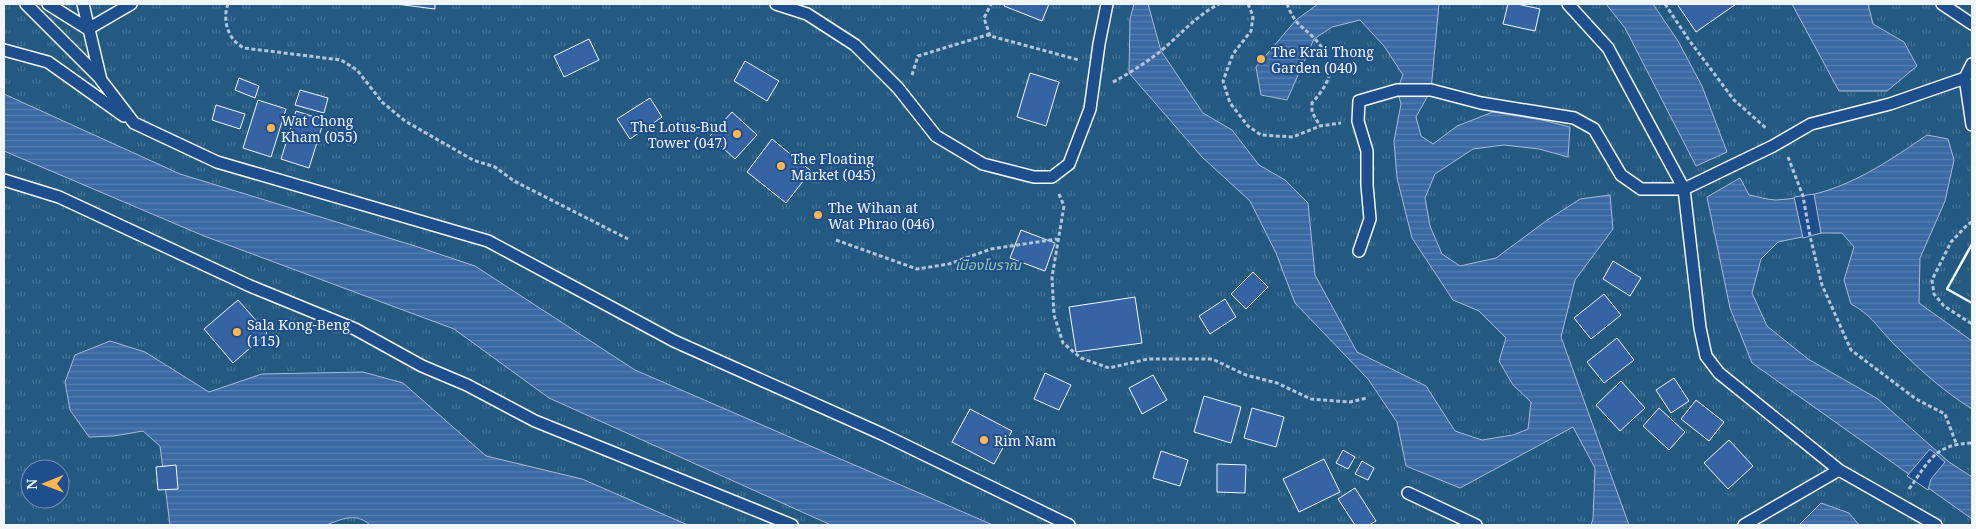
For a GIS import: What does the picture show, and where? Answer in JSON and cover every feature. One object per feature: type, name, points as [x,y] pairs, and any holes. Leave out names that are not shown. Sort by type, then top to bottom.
[{"type":"lane","points":[[26,4],[101,80],[134,123]]},
{"type":"lane","points":[[48,4],[88,29]]},
{"type":"lane","points":[[83,4],[101,80]]},
{"type":"lane","points":[[88,29],[131,4]]},
{"type":"lane","points":[[776,4],[807,14],[854,45],[905,97],[936,136],[982,164],[1034,177],[1052,177],[1069,164],[1090,109],[1107,4]]},
{"type":"lane","points":[[1568,4],[1608,48],[1684,189],[1700,328],[1706,356],[1719,373],[1840,470],[1936,525]]},
{"type":"lane","points":[[1942,4],[1972,24]]},
{"type":"lane","points":[[4,50],[48,62],[134,123],[217,162],[488,241],[674,341],[882,434],[1068,525]]},
{"type":"lane","points":[[1972,64],[1965,78],[1972,125]]},
{"type":"lane","points":[[1359,251],[1370,219],[1367,185],[1368,151],[1358,121],[1359,101],[1396,90],[1431,90],[1481,103],[1574,118],[1594,129],[1621,174],[1641,189],[1684,189],[1781,142],[1811,124],[1890,104],[1965,78]]},
{"type":"lane","points":[[4,180],[59,197],[250,286],[355,329],[422,366],[467,385],[535,421],[792,525]]},
{"type":"lane","points":[[1744,525],[1840,470]]},
{"type":"lane","points":[[1408,493],[1476,525]]},
{"type":"path","points":[[228,4],[226,12],[227,30],[238,45],[244,48],[341,60],[357,70],[382,102],[405,121],[473,160],[495,167],[514,181],[628,239]]},
{"type":"path","points":[[990,36],[984,18],[991,4]]},
{"type":"path","points":[[1129,73],[1161,50],[1190,24],[1219,4]]},
{"type":"path","points":[[1248,4],[1253,16],[1251,31],[1232,54],[1223,81],[1230,103],[1248,126],[1261,135],[1293,136],[1320,126],[1358,121]]},
{"type":"path","points":[[1286,4],[1296,20],[1329,58],[1330,70],[1323,91],[1312,103],[1312,112],[1320,126]]},
{"type":"path","points":[[1666,4],[1689,40],[1734,100],[1781,142],[1803,196],[1810,236],[1822,285],[1851,350],[1916,399],[1945,414],[1956,443]]},
{"type":"path","points":[[905,97],[918,56],[987,36],[1096,65]]},
{"type":"path","points":[[1052,177],[1064,206],[1052,277],[1054,315],[1064,343],[1081,358],[1109,368],[1148,359],[1212,359],[1246,375],[1276,383],[1311,399],[1350,402],[1368,398]]},
{"type":"path","points":[[1972,222],[1951,242],[1932,280],[1934,294],[1944,306],[1972,324]]},
{"type":"path","points":[[836,240],[917,269],[949,264],[991,250],[1057,239]]},
{"type":"path","points":[[1916,479],[1937,452],[1956,443],[1972,443]]},
{"type":"green space","name":"เมืองโบราณ","points":[[4,4],[1972,4],[1972,525],[4,525]]},
{"type":"shaded area","points":[[1134,4],[1148,4],[1161,51],[1203,113],[1232,130],[1259,165],[1285,180],[1308,203],[1315,275],[1357,352],[1426,386],[1455,431],[1482,440],[1513,435],[1528,429],[1531,402],[1513,385],[1499,361],[1506,338],[1479,311],[1453,300],[1412,238],[1397,178],[1394,141],[1401,104],[1397,90],[1403,75],[1384,46],[1360,20],[1332,27],[1314,39],[1287,100],[1261,95],[1256,67],[1296,20],[1318,4],[1439,4],[1431,90],[1416,117],[1421,136],[1433,144],[1457,126],[1493,112],[1542,120],[1570,127],[1568,157],[1539,149],[1504,145],[1473,149],[1435,174],[1425,198],[1430,226],[1442,254],[1460,266],[1496,258],[1546,221],[1580,199],[1610,195],[1613,229],[1575,280],[1561,337],[1629,525],[1591,525],[1593,519],[1595,468],[1573,427],[1460,488],[1406,466],[1397,422],[1368,379],[1295,303],[1276,253],[1250,201],[1202,157],[1129,73],[1130,19]]},
{"type":"shaded area","points":[[1606,4],[1653,4],[1678,41],[1702,86],[1727,152],[1696,166],[1625,28]]},
{"type":"shaded area","points":[[1792,4],[1868,4],[1873,24],[1904,42],[1917,66],[1887,91],[1839,91]]},
{"type":"shaded area","points":[[4,94],[180,174],[475,266],[635,370],[993,525],[831,525],[549,398],[454,329],[204,236],[4,151]]},
{"type":"shaded area","points":[[1927,135],[1948,139],[1954,160],[1945,201],[1920,258],[1919,303],[1972,341],[1972,409],[1929,377],[1868,316],[1851,304],[1844,280],[1854,247],[1842,233],[1821,233],[1778,242],[1761,259],[1752,293],[1767,326],[1808,359],[1878,399],[1949,462],[1972,477],[1972,519],[1752,363],[1730,308],[1707,197],[1740,178],[1749,195],[1766,199],[1798,198],[1818,193],[1856,179],[1892,159]]},
{"type":"shaded area","points":[[110,341],[145,352],[209,392],[262,374],[363,372],[403,383],[486,456],[582,479],[688,525],[370,525],[359,519],[349,518],[326,525],[170,525],[160,446],[143,431],[114,436],[89,437],[70,410],[65,382],[75,355]]},
{"type":"shaded area","points":[[1821,503],[1849,513],[1859,525],[1799,525]]},
{"type":"pier","points":[[1814,194],[1821,233],[1803,238],[1794,197]]},
{"type":"pier","points":[[1930,449],[1945,462],[1931,479],[1928,490],[1907,476]]},
{"type":"building","points":[[396,4],[435,4],[435,9]]},
{"type":"building","points":[[1005,4],[1049,4],[1042,21],[1004,6]]},
{"type":"building","points":[[1508,4],[1540,9],[1535,31],[1503,24]]},
{"type":"building","points":[[1677,4],[1736,4],[1696,32]]},
{"type":"building","points":[[589,39],[599,60],[564,77],[554,56]]},
{"type":"building","points":[[745,61],[779,81],[767,101],[734,81]]},
{"type":"building","points":[[1030,73],[1059,82],[1046,126],[1017,117]]},
{"type":"building","points":[[239,78],[259,86],[255,98],[235,90]]},
{"type":"building","points":[[300,90],[328,98],[324,113],[295,105]]},
{"type":"building","points":[[650,98],[662,117],[630,139],[617,119]]},
{"type":"building","points":[[258,100],[286,109],[271,157],[243,148]]},
{"type":"building","points":[[216,105],[245,114],[240,129],[212,120]]},
{"type":"building","points":[[296,111],[324,120],[309,168],[281,159]]},
{"type":"building","points":[[732,112],[757,135],[735,159],[710,136]]},
{"type":"building","points":[[772,139],[811,171],[786,203],[747,172]]},
{"type":"building","points":[[1021,230],[1055,243],[1045,271],[1010,258]]},
{"type":"building","points":[[1613,261],[1641,278],[1630,296],[1603,279]]},
{"type":"building","points":[[1253,272],[1268,287],[1246,309],[1231,294]]},
{"type":"building","points":[[1604,294],[1621,315],[1591,339],[1574,318]]},
{"type":"building","points":[[1135,297],[1142,343],[1076,352],[1069,307]]},
{"type":"building","points":[[1225,299],[1236,317],[1210,334],[1199,316]]},
{"type":"building","points":[[238,300],[267,333],[233,363],[204,329]]},
{"type":"building","points":[[1617,338],[1634,360],[1604,383],[1587,362]]},
{"type":"building","points":[[1045,373],[1071,385],[1059,410],[1034,399]]},
{"type":"building","points":[[1153,375],[1167,400],[1142,414],[1129,388]]},
{"type":"building","points":[[1674,378],[1689,401],[1671,413],[1656,390]]},
{"type":"building","points":[[1621,381],[1645,408],[1620,431],[1596,405]]},
{"type":"building","points":[[1204,396],[1241,407],[1231,443],[1194,432]]},
{"type":"building","points":[[1696,400],[1724,422],[1709,441],[1681,419]]},
{"type":"building","points":[[1252,408],[1284,417],[1276,447],[1244,438]]},
{"type":"building","points":[[1659,408],[1685,432],[1669,450],[1643,426]]},
{"type":"building","points":[[970,409],[1012,431],[994,464],[952,442]]},
{"type":"building","points":[[1729,440],[1753,466],[1728,489],[1704,463]]},
{"type":"building","points":[[1343,450],[1355,457],[1348,469],[1336,463]]},
{"type":"building","points":[[1161,451],[1188,460],[1180,486],[1153,478]]},
{"type":"building","points":[[1324,459],[1340,492],[1299,512],[1283,479]]},
{"type":"building","points":[[1362,461],[1374,468],[1368,480],[1355,474]]},
{"type":"building","points":[[1217,464],[1246,465],[1245,493],[1217,492]]},
{"type":"building","points":[[176,465],[178,489],[158,490],[156,467]]},
{"type":"building","points":[[1355,488],[1376,521],[1369,525],[1355,525],[1338,499]]},
{"type":"wall","points":[[1972,244],[1947,289],[1972,303]]},
{"type":"place","name":"The Krai Thong Garden (040)","points":[[1261,59]]},
{"type":"place","name":"Wat Chong Kham (055)","points":[[271,128]]},
{"type":"place","name":"The Lotus-Bud Tower (047)","points":[[737,134]]},
{"type":"place","name":"The Floating Market (045)","points":[[781,166]]},
{"type":"place","name":"The Wihan at Wat Phrao (046)","points":[[818,215]]},
{"type":"place","name":"Sala Kong-Beng (115)","points":[[237,332]]},
{"type":"place","name":"Rim Nam","points":[[984,440]]}]
